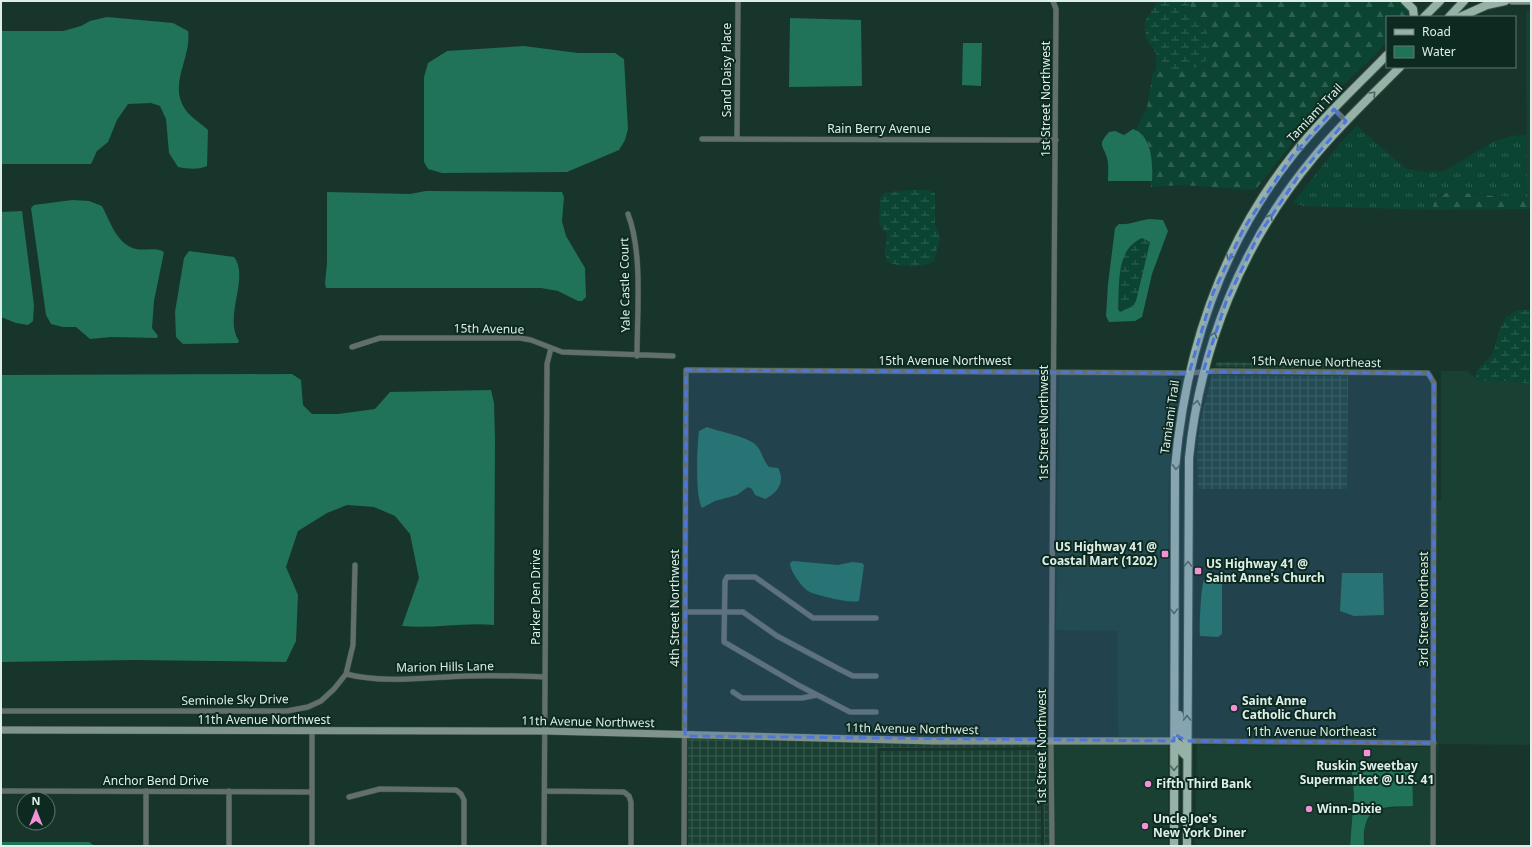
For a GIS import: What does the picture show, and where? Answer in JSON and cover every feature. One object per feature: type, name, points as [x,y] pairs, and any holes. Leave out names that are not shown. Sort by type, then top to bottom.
[{"type":"main road","points":[[1405,1],[1413,9],[1414,16]]},
{"type":"main road","points":[[1425,16],[1440,1]]},
{"type":"main road","points":[[1450,16],[1464,1]]},
{"type":"main road","points":[[1462,16],[1487,5],[1505,1]]},
{"type":"main road","name":"Tamiami Trail","points":[[1174,846],[1174,516],[1178,437],[1189,373],[1204,316],[1214,289],[1244,228],[1259,202],[1292,156],[1334,109],[1386,56]]},
{"type":"main road","name":"Tamiami Trail","points":[[1187,846],[1189,458],[1192,429],[1203,372],[1213,336],[1226,302],[1258,236],[1282,197],[1346,121],[1399,68]]},
{"type":"main road","points":[[1174,516],[1188,517]]},
{"type":"main road","points":[[1174,597],[1188,597]]},
{"type":"main road","points":[[1174,708],[1180,716],[1181,732],[1187,741]]},
{"type":"main road","points":[[1174,741],[1180,745],[1182,752],[1187,757]]},
{"type":"street","name":"Sand Daisy Place","points":[[737,139],[738,1]]},
{"type":"street","name":"1st Street Northwest","points":[[1052,846],[1051,742],[1056,140],[1056,9],[1053,1]]},
{"type":"street","points":[[1513,1],[1531,1]]},
{"type":"street","points":[[1334,109],[1346,121]]},
{"type":"street","name":"Rain Berry Avenue","points":[[702,139],[1056,140]]},
{"type":"street","name":"Yale Castle Court","points":[[628,214],[634,230],[637,250],[637,356]]},
{"type":"street","name":"15th Avenue","points":[[352,347],[380,338],[490,338],[532,340],[562,352],[580,354],[673,356]]},
{"type":"street","name":"Parker Den Drive","points":[[544,846],[546,731],[546,364],[551,348]]},
{"type":"street","name":"15th Avenue Northwest","points":[[686,370],[1203,372]]},
{"type":"street","name":"4th Street Northwest","points":[[684,846],[686,370]]},
{"type":"street","name":"15th Avenue Northeast","points":[[1203,372],[1428,373]]},
{"type":"street","name":"3rd Street Northeast","points":[[1428,373],[1434,383],[1433,846]]},
{"type":"street","name":"Seminole Sky Drive","points":[[1,711],[287,711],[308,707],[321,701],[346,674],[353,645],[354,566]]},
{"type":"street","points":[[876,618],[813,618],[755,577],[727,577],[725,581],[724,642],[816,695],[850,712],[876,712]]},
{"type":"street","points":[[685,612],[743,612],[786,640],[854,676],[876,676]]},
{"type":"street","name":"Marion Hills Lane","points":[[346,674],[360,678],[431,678],[468,676],[545,677]]},
{"type":"street","points":[[732,692],[742,698],[802,698],[816,695]]},
{"type":"street","name":"11th Avenue Northwest","points":[[1,730],[546,731],[685,736],[1051,742],[1174,741]]},
{"type":"street","points":[[312,731],[312,846]]},
{"type":"street","name":"11th Avenue Northeast","points":[[1187,741],[1434,743]]},
{"type":"street","points":[[349,797],[380,789],[456,790],[461,794],[464,800],[464,846]]},
{"type":"street","points":[[545,790],[624,792],[629,796],[631,802],[631,846]]},
{"type":"street","name":"Anchor Bend Drive","points":[[1,791],[312,792]]},
{"type":"street","points":[[146,791],[146,846]]},
{"type":"street","points":[[229,791],[229,846]]},
{"type":"highlighted area","points":[[1334,109],[1346,121],[1300,174],[1258,236],[1226,302],[1203,372],[1428,373],[1434,383],[1434,743],[1187,741],[1174,734],[1174,741],[685,736],[686,370],[1189,373],[1213,293],[1244,228],[1292,156]]},
{"type":"shaded area","points":[[1526,11],[1531,11],[1531,209],[1527,209]]},
{"type":"shaded area","points":[[1217,362],[1348,364],[1348,369],[1215,367]]},
{"type":"shaded area","points":[[1441,371],[1467,371],[1480,381],[1513,381],[1531,384],[1531,745],[1439,744],[1437,767],[1437,501],[1441,501]]},
{"type":"shaded area","points":[[1059,375],[1164,376],[1172,379],[1174,389],[1168,500],[1168,738],[1118,738],[1117,631],[1056,630]]},
{"type":"shaded area","points":[[1212,375],[1348,376],[1347,489],[1198,489],[1197,453],[1200,422]]},
{"type":"shaded area","points":[[688,739],[1048,745],[1049,846],[1044,846],[1043,750],[1040,747],[878,748],[878,846],[688,846]]},
{"type":"shaded area","points":[[1054,745],[1168,745],[1168,846],[1055,846]]},
{"type":"shaded area","points":[[1197,745],[1431,747],[1430,846],[1364,846],[1365,825],[1368,817],[1375,810],[1413,805],[1412,761],[1351,763],[1354,795],[1350,846],[1195,846]]},
{"type":"shaded area","points":[[1041,750],[1041,846],[880,846],[880,751]]},
{"type":"green space","points":[[1158,1],[1190,1],[1191,14],[1202,24],[1209,39],[1208,59],[1189,68],[1179,70],[1167,69],[1146,39],[1145,21]]},
{"type":"green space","points":[[1190,1],[1400,1],[1409,10],[1408,16],[1386,16],[1386,42],[1373,57],[1325,102],[1255,190],[1181,185],[1151,187],[1147,139],[1136,130],[1147,107],[1153,73],[1156,70],[1156,55],[1167,69],[1204,25],[1191,14]]},
{"type":"green space","points":[[1357,126],[1406,169],[1424,172],[1444,171],[1495,141],[1511,136],[1526,135],[1527,199],[1455,192],[1446,193],[1440,194],[1436,197],[1432,210],[1304,206],[1293,203],[1342,141]]},
{"type":"green space","points":[[908,190],[927,190],[935,193],[935,224],[940,238],[934,261],[929,264],[905,266],[887,262],[885,252],[887,234],[879,224],[880,199],[884,193]]},
{"type":"green space","points":[[1453,192],[1527,199],[1527,209],[1432,210],[1439,196],[1445,193]]},
{"type":"green space","points":[[1142,238],[1150,242],[1136,301],[1133,306],[1120,312],[1118,309],[1119,279],[1123,259],[1133,244]]},
{"type":"green space","points":[[1517,310],[1531,310],[1531,384],[1513,381],[1480,381],[1476,379],[1477,370],[1493,354],[1500,328],[1506,318]]},
{"type":"water","points":[[107,17],[173,23],[188,31],[187,51],[180,80],[180,100],[190,115],[208,130],[207,166],[193,169],[178,167],[169,153],[166,119],[160,106],[151,103],[128,104],[117,120],[108,142],[97,151],[91,164],[1,164],[1,31],[63,31],[81,26],[90,21]]},
{"type":"water","points":[[790,18],[861,20],[862,86],[789,87]]},
{"type":"water","points":[[963,43],[982,43],[981,86],[962,85]]},
{"type":"water","points":[[524,46],[578,53],[615,53],[624,59],[628,129],[625,140],[619,150],[567,172],[442,173],[428,169],[424,162],[424,77],[428,63],[447,51]]},
{"type":"water","points":[[1133,129],[1139,132],[1148,143],[1152,166],[1152,181],[1108,181],[1108,163],[1102,145],[1103,140],[1109,132],[1115,131],[1124,135]]},
{"type":"water","points":[[426,191],[562,192],[564,197],[562,221],[566,236],[585,268],[586,297],[582,301],[578,301],[558,291],[541,288],[326,288],[327,192],[410,194]]},
{"type":"water","points":[[72,200],[89,201],[102,206],[115,232],[129,247],[164,252],[154,301],[152,328],[158,336],[157,338],[111,337],[90,339],[76,327],[63,327],[51,324],[46,315],[31,208],[34,205]]},
{"type":"water","points":[[22,211],[34,305],[33,321],[28,325],[16,323],[1,317],[1,212]]},
{"type":"water","points":[[1150,219],[1163,220],[1168,231],[1152,274],[1142,317],[1135,321],[1109,322],[1106,316],[1108,284],[1115,228],[1119,224],[1127,224]],"holes":[[[1142,238],[1150,242],[1136,301],[1133,306],[1120,312],[1118,309],[1119,279],[1123,259],[1133,243]]]},
{"type":"water","points":[[189,251],[234,257],[238,266],[239,276],[234,321],[235,331],[239,341],[238,343],[183,344],[176,337],[175,312],[184,258]]},
{"type":"water","points":[[292,374],[301,380],[303,405],[312,414],[338,414],[375,409],[390,392],[491,390],[494,403],[495,440],[494,625],[471,624],[425,627],[402,626],[419,578],[410,534],[395,516],[374,507],[347,505],[327,513],[298,531],[286,567],[298,595],[296,641],[286,662],[135,660],[1,662],[1,375]]},
{"type":"water","points":[[707,427],[746,439],[756,445],[769,467],[778,468],[780,473],[781,482],[773,494],[765,499],[755,495],[752,489],[748,487],[737,495],[715,501],[702,508],[697,483],[699,431]]},
{"type":"water","points":[[793,561],[838,565],[852,562],[862,563],[864,565],[859,601],[855,602],[833,599],[808,591],[799,582],[790,566],[790,563]]},
{"type":"water","points":[[1342,573],[1383,573],[1384,615],[1354,616],[1340,611]]},
{"type":"water","points":[[1204,580],[1218,580],[1222,584],[1222,634],[1218,637],[1200,636],[1202,590]]},
{"type":"water","points":[[1412,761],[1413,806],[1382,808],[1375,811],[1366,823],[1364,846],[1350,846],[1354,795],[1351,763]]},
{"type":"water","points":[[1,842],[89,842],[95,846],[1,846]]},
{"type":"place","name":"US Highway 41 @ Coastal Mart (1202)","points":[[1165,554]]},
{"type":"place","name":"US Highway 41 @ Saint Anne's Church","points":[[1198,571]]},
{"type":"place","name":"Saint Anne Catholic Church","points":[[1234,708]]},
{"type":"place","name":"Ruskin Sweetbay Supermarket @ U.S. 41","points":[[1367,753]]},
{"type":"place","name":"Fifth Third Bank","points":[[1148,784]]},
{"type":"place","name":"Winn-Dixie","points":[[1309,809]]},
{"type":"place","name":"Uncle Joe's New York Diner","points":[[1145,826]]}]
